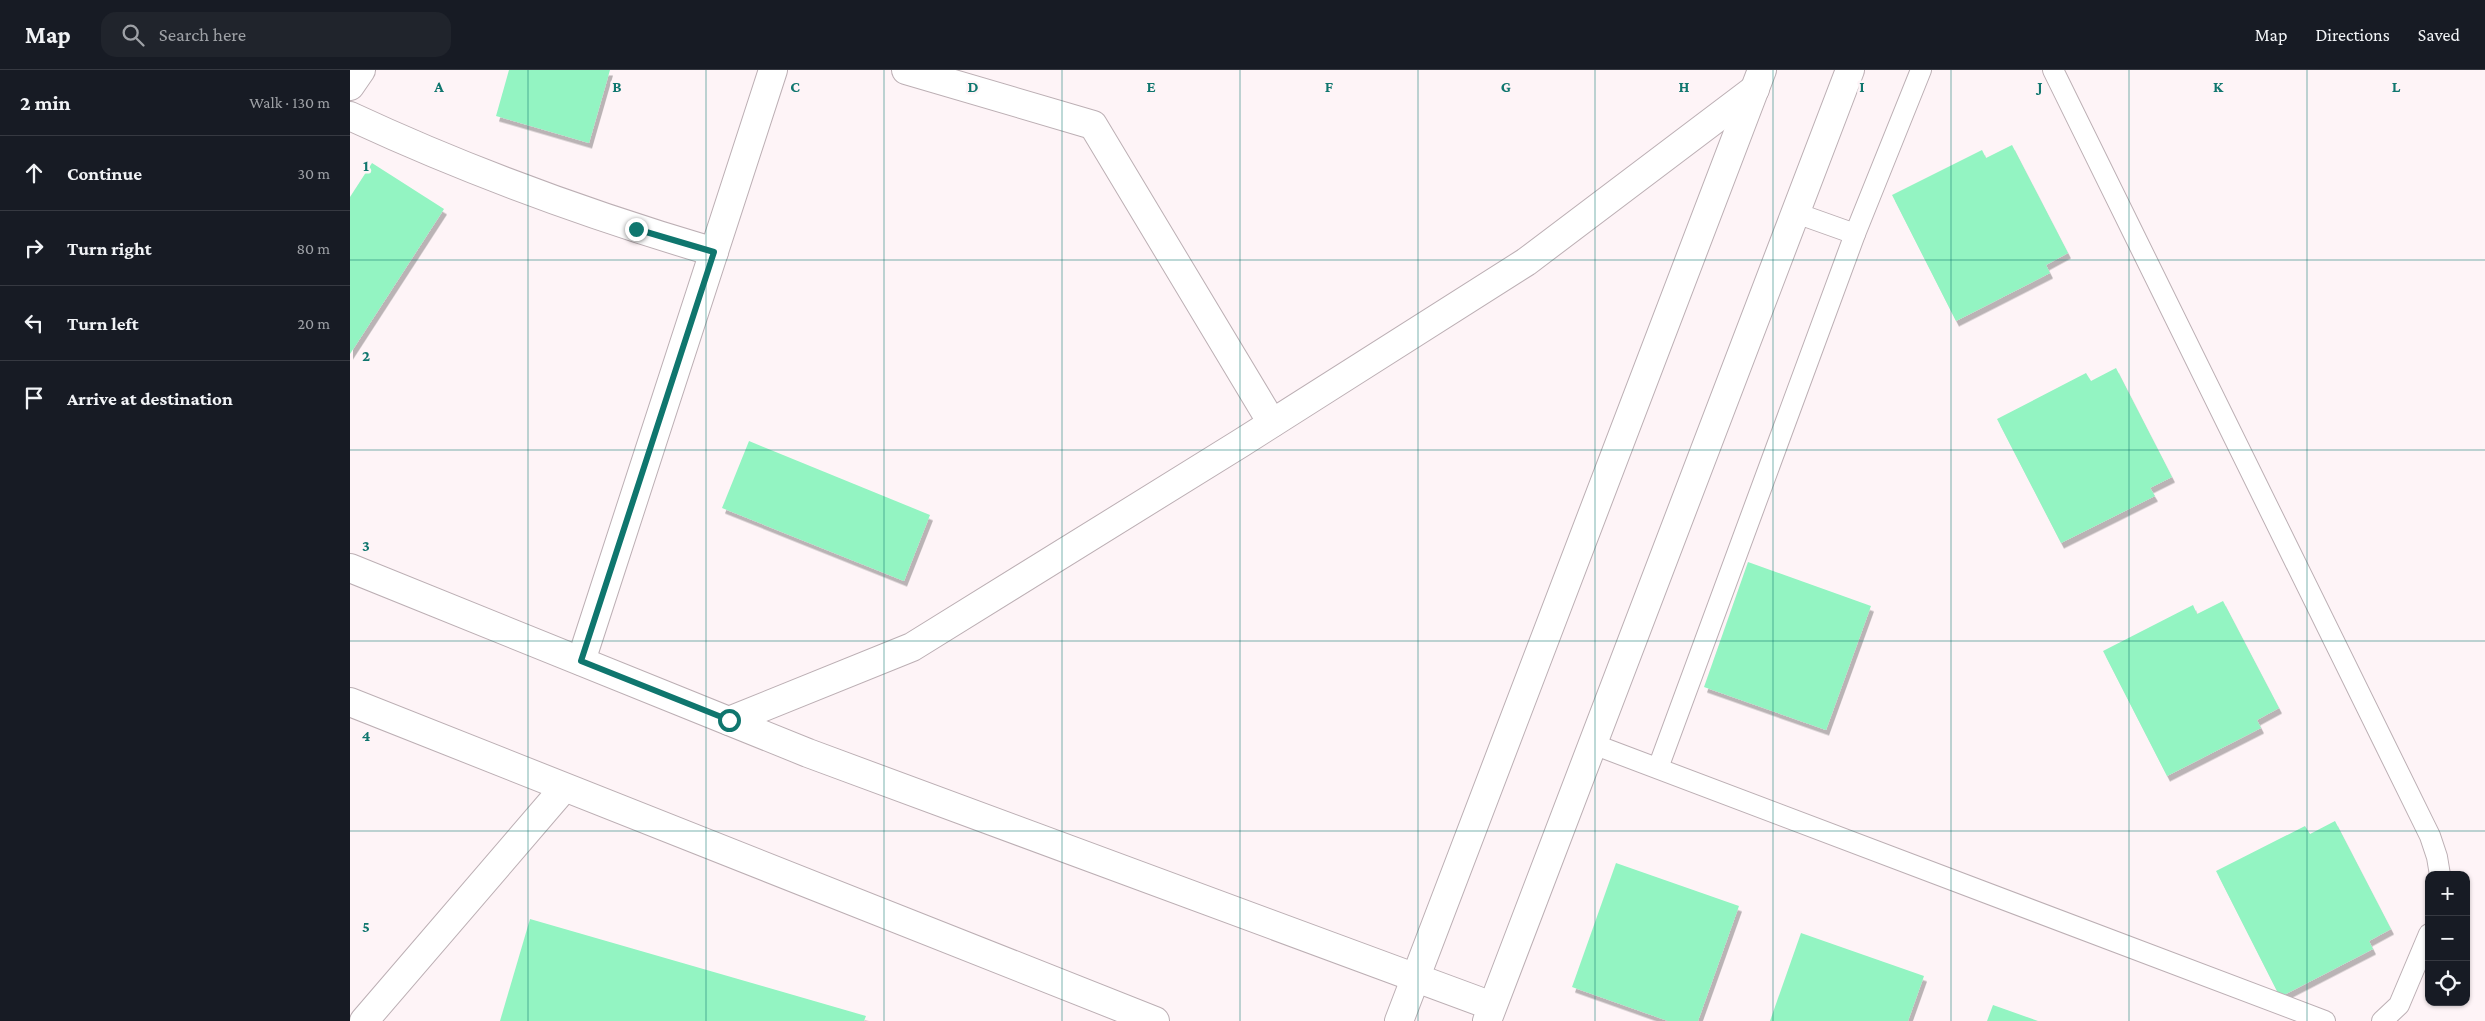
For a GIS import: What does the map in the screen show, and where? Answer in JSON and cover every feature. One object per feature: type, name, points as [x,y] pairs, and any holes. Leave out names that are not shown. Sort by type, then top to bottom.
[{"type":"street","points":[[350,86],[362,70]]},
{"type":"street","points":[[581,661],[773,70]]},
{"type":"street","points":[[906,70],[1093,125],[1272,423]]},
{"type":"street","points":[[350,568],[808,753],[1415,978],[1490,1014],[1850,70]]},
{"type":"street","points":[[729,720],[912,646],[1272,423],[1526,262],[1759,79]]},
{"type":"street","points":[[1399,1021],[1759,79]]},
{"type":"street","points":[[350,116],[475,171],[559,204],[714,252]]},
{"type":"street","points":[[350,702],[1155,1021]]},
{"type":"street","points":[[364,1021],[564,788]]},
{"type":"lane","points":[[1658,768],[1855,234],[1920,70]]},
{"type":"lane","points":[[2053,70],[2430,836],[2437,856],[2439,871]]},
{"type":"lane","points":[[1796,213],[1855,234]]},
{"type":"lane","points":[[1593,744],[2325,1021]]},
{"type":"lane","points":[[2382,1021],[2399,1005],[2425,943]]},
{"type":"building","points":[[509,70],[610,70],[589,143],[496,116]]},
{"type":"building","points":[[2012,145],[2068,253],[2046,265],[2050,273],[1956,321],[1892,195],[1982,150],[1986,158]]},
{"type":"building","points":[[372,163],[444,209],[350,354],[350,197]]},
{"type":"building","points":[[2116,368],[2172,477],[2150,488],[2155,496],[2061,543],[1997,419],[2086,373],[2091,381]]},
{"type":"building","points":[[749,441],[930,515],[904,581],[722,508]]},
{"type":"building","points":[[1748,562],[1871,606],[1826,730],[1704,687]]},
{"type":"building","points":[[2223,601],[2279,708],[2257,720],[2261,728],[2167,776],[2103,651],[2193,605],[2197,614]]},
{"type":"building","points":[[2335,821],[2391,929],[2369,941],[2373,949],[2280,997],[2216,871],[2305,826],[2310,834]]},
{"type":"building","points":[[1616,863],[1739,906],[1698,1021],[1668,1021],[1572,987]]},
{"type":"building","points":[[530,919],[866,1016],[864,1021],[500,1021]]},
{"type":"building","points":[[1801,933],[1924,976],[1908,1021],[1770,1021]]},
{"type":"building","points":[[1993,1005],[2038,1021],[1987,1021]]},
{"type":"route","points":[[636,229],[714,252],[581,661],[729,720]]}]
